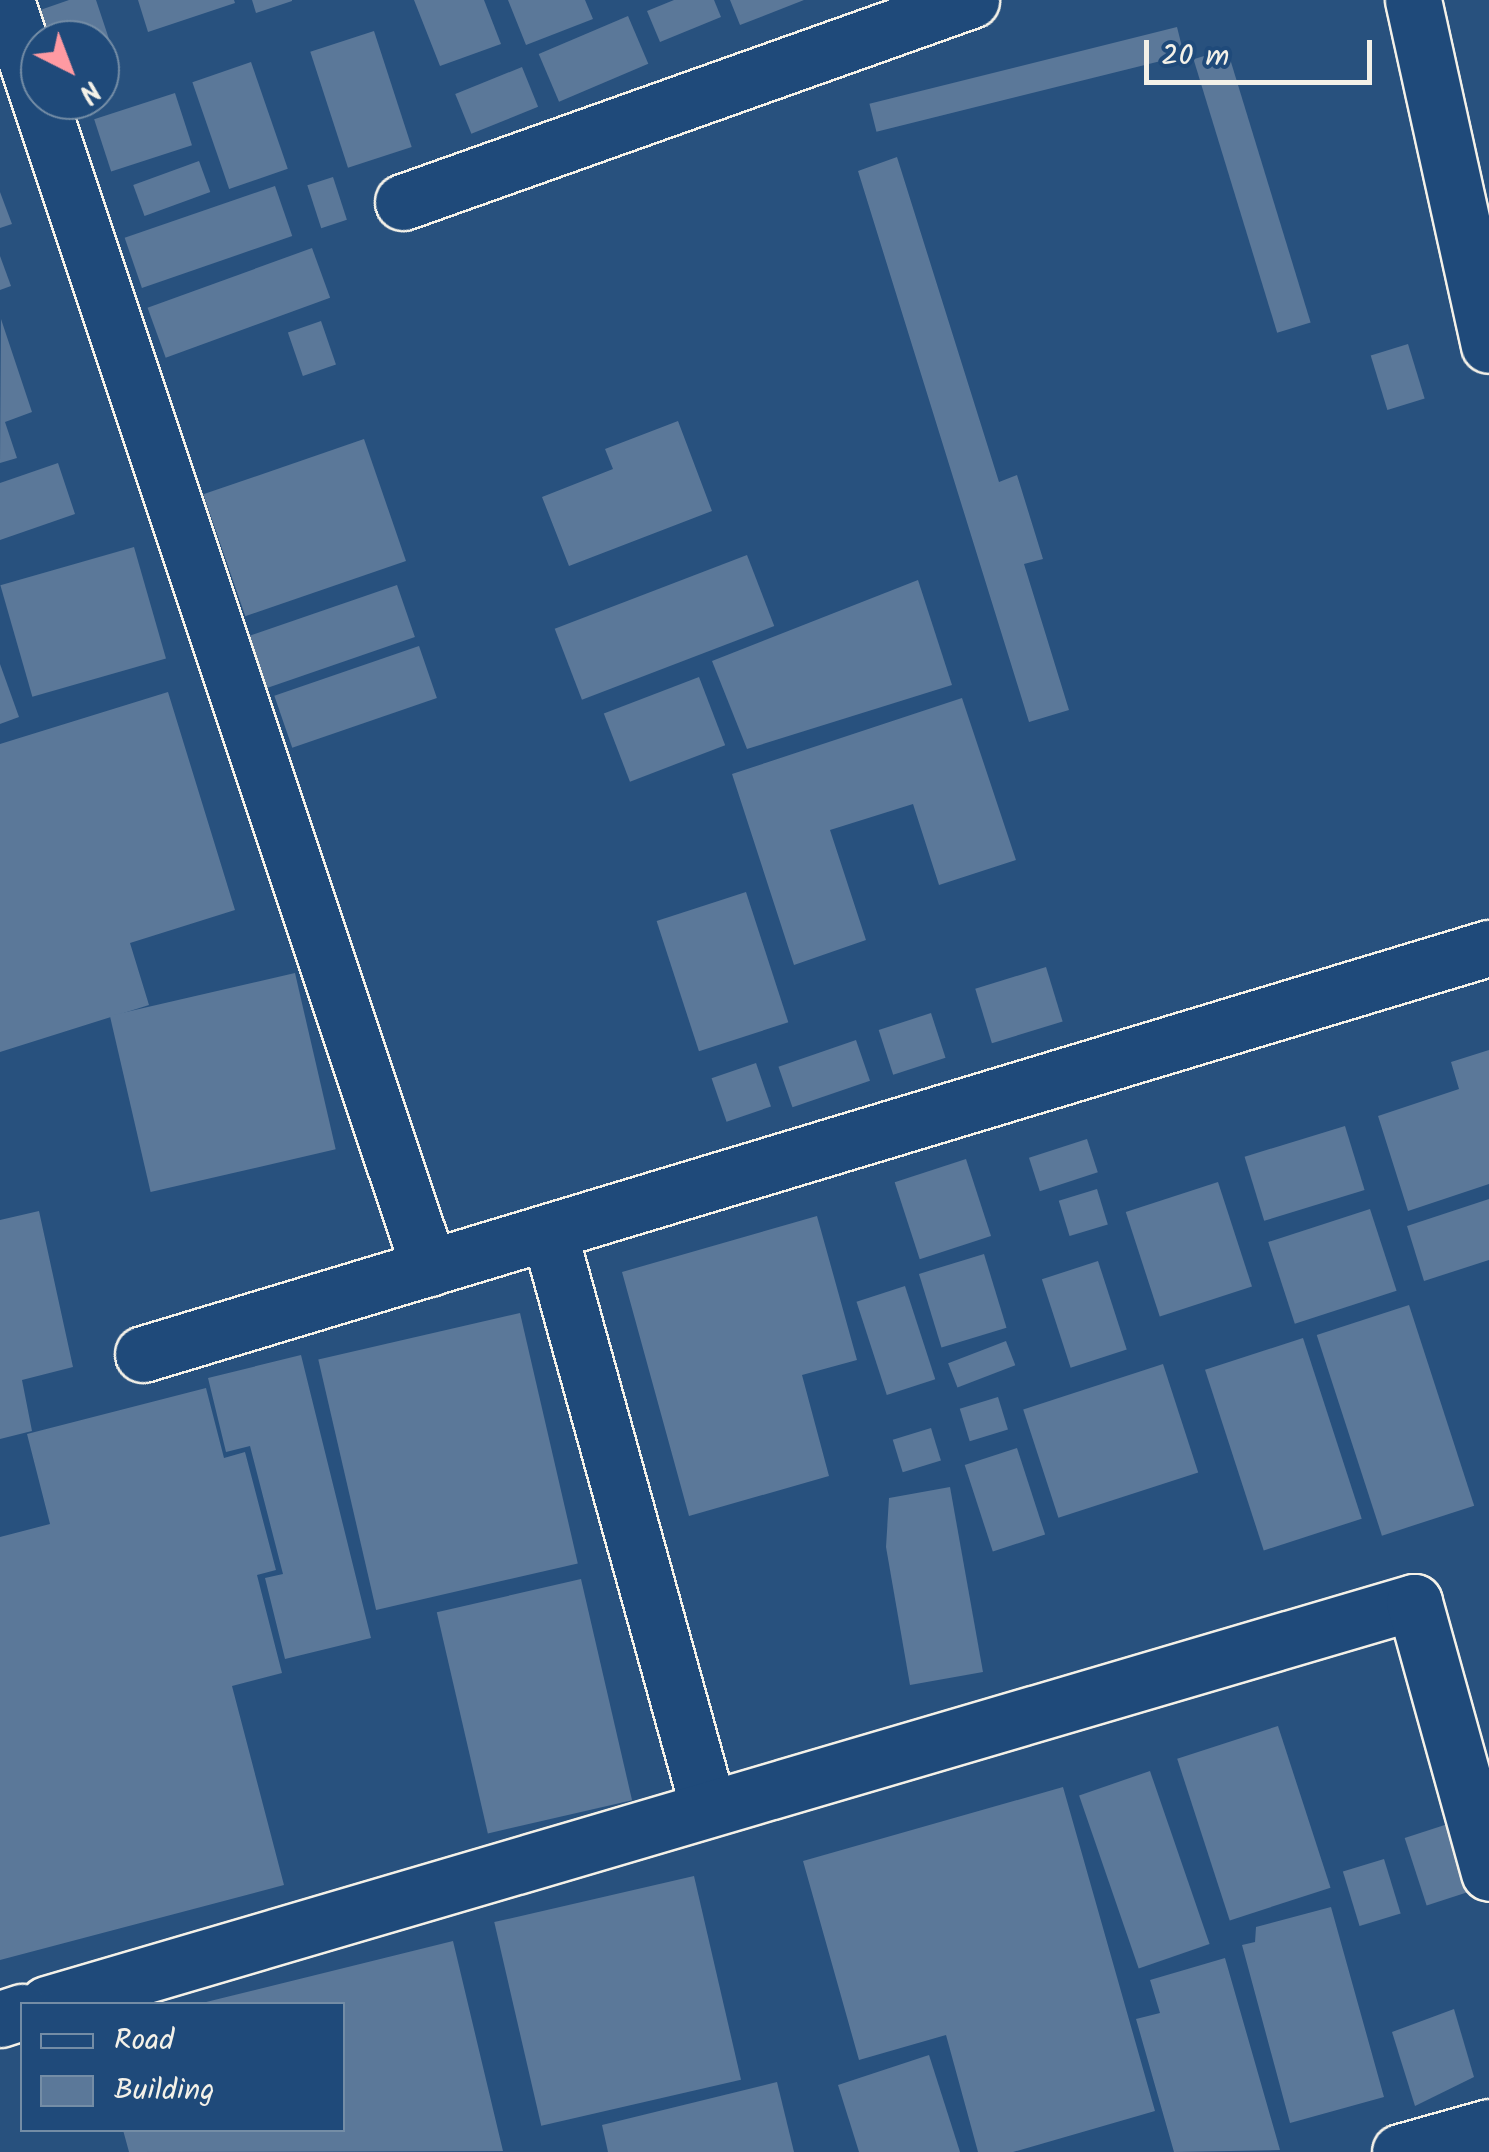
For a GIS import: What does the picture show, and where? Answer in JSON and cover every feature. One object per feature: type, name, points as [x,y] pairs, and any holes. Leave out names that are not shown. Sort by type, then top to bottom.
[{"type":"street","points":[[6,0],[429,1268]]},
{"type":"street","points":[[403,202],[971,0]]},
{"type":"street","points":[[1412,0],[1489,345]]},
{"type":"street","points":[[143,1354],[1489,948]]},
{"type":"street","points":[[549,1233],[708,1807]]},
{"type":"street","points":[[55,2002],[1414,1602],[1489,1873]]},
{"type":"street","points":[[1400,2152],[1489,2127]]},
{"type":"building","points":[[69,0],[96,0],[103,20],[26,20],[23,16]]},
{"type":"building","points":[[138,0],[234,0],[235,3],[148,32]]},
{"type":"building","points":[[252,0],[292,0],[292,1],[256,13]]},
{"type":"building","points":[[414,0],[484,0],[501,44],[440,66]]},
{"type":"building","points":[[508,0],[585,0],[593,19],[526,45]]},
{"type":"building","points":[[674,0],[714,0],[721,17],[660,42],[647,11]]},
{"type":"building","points":[[730,0],[804,0],[740,25]]},
{"type":"building","points":[[628,16],[648,64],[559,102],[539,54]]},
{"type":"building","points":[[1177,27],[1184,55],[876,132],[869,104]]},
{"type":"building","points":[[374,31],[412,147],[348,168],[310,52]]},
{"type":"building","points":[[1227,49],[1311,323],[1277,333],[1194,59]]},
{"type":"building","points":[[251,62],[288,169],[229,189],[192,82]]},
{"type":"building","points":[[522,67],[538,107],[471,134],[455,94]]},
{"type":"building","points":[[175,93],[192,145],[111,172],[94,120],[120,120],[120,111]]},
{"type":"building","points":[[897,157],[999,482],[1017,475],[1043,559],[1024,564],[1069,710],[1029,722],[858,171]]},
{"type":"building","points":[[199,161],[210,192],[145,216],[133,185]]},
{"type":"building","points":[[333,177],[347,220],[321,228],[307,185]]},
{"type":"building","points":[[275,186],[292,236],[142,288],[125,238]]},
{"type":"building","points":[[0,192],[12,224],[0,228]]},
{"type":"building","points":[[312,248],[330,298],[166,358],[148,308]]},
{"type":"building","points":[[0,256],[11,286],[0,290]]},
{"type":"building","points":[[1,319],[32,412],[5,422],[17,458],[0,463]]},
{"type":"building","points":[[321,321],[336,364],[303,376],[288,332]]},
{"type":"building","points":[[1408,344],[1425,399],[1387,410],[1371,355]]},
{"type":"building","points":[[678,421],[712,511],[569,566],[542,497],[613,469],[605,449]]},
{"type":"building","points":[[364,439],[406,561],[245,616],[203,494]]},
{"type":"building","points":[[58,463],[75,514],[0,540],[0,483]]},
{"type":"building","points":[[134,547],[166,659],[32,697],[0,585]]},
{"type":"building","points":[[747,555],[774,626],[582,700],[555,629]]},
{"type":"building","points":[[918,580],[952,685],[747,749],[712,661]]},
{"type":"building","points":[[397,585],[415,637],[263,689],[245,637]]},
{"type":"building","points":[[419,646],[437,698],[292,748],[274,696]]},
{"type":"building","points":[[0,664],[19,717],[0,724]]},
{"type":"building","points":[[699,677],[725,745],[630,782],[604,714]]},
{"type":"building","points":[[168,692],[235,910],[130,943],[149,1005],[0,1052],[0,744]]},
{"type":"building","points":[[962,698],[1016,860],[939,885],[913,804],[830,830],[866,940],[794,965],[732,774]]},
{"type":"building","points":[[746,892],[788,1022],[699,1051],[657,921]]},
{"type":"building","points":[[1046,967],[1063,1022],[992,1043],[975,989]]},
{"type":"building","points":[[295,973],[336,1149],[151,1192],[110,1016]]},
{"type":"building","points":[[931,1013],[946,1058],[893,1075],[879,1030]]},
{"type":"building","points":[[856,1040],[870,1081],[792,1107],[778,1067]]},
{"type":"building","points":[[1489,1050],[1489,1184],[1408,1211],[1378,1116],[1459,1089],[1451,1062]]},
{"type":"building","points":[[756,1063],[771,1106],[727,1122],[712,1078]]},
{"type":"building","points":[[1345,1126],[1365,1190],[1264,1221],[1245,1157]]},
{"type":"building","points":[[1087,1139],[1098,1172],[1040,1191],[1029,1158]]},
{"type":"building","points":[[966,1159],[991,1236],[920,1259],[895,1182]]},
{"type":"building","points":[[1218,1182],[1252,1287],[1160,1317],[1126,1212]]},
{"type":"building","points":[[1097,1189],[1108,1224],[1070,1236],[1059,1201]]},
{"type":"building","points":[[1489,1199],[1489,1260],[1424,1281],[1407,1226]]},
{"type":"building","points":[[1370,1209],[1397,1291],[1295,1324],[1268,1242]]},
{"type":"building","points":[[39,1211],[73,1367],[22,1380],[32,1431],[0,1439],[0,1220]]},
{"type":"building","points":[[817,1216],[857,1360],[802,1375],[829,1476],[689,1516],[622,1272]]},
{"type":"building","points":[[984,1254],[1007,1328],[941,1348],[919,1274]]},
{"type":"building","points":[[1098,1261],[1127,1349],[1071,1368],[1042,1279]]},
{"type":"building","points":[[905,1286],[935,1379],[887,1395],[856,1302]]},
{"type":"building","points":[[1409,1305],[1474,1506],[1382,1536],[1317,1335]]},
{"type":"building","points":[[520,1313],[578,1563],[376,1610],[318,1360]]},
{"type":"building","points":[[1303,1338],[1362,1519],[1264,1551],[1205,1370]]},
{"type":"building","points":[[1006,1341],[1015,1365],[957,1387],[948,1363]]},
{"type":"building","points":[[301,1355],[371,1638],[285,1659],[265,1578],[283,1574],[250,1446],[226,1452],[208,1378]]},
{"type":"building","points":[[1163,1364],[1198,1472],[1058,1518],[1023,1409]]},
{"type":"building","points":[[206,1388],[224,1458],[245,1452],[276,1570],[257,1575],[282,1673],[232,1686],[284,1885],[0,1960],[0,1537],[50,1524],[27,1434]]},
{"type":"building","points":[[998,1397],[1008,1430],[970,1441],[960,1409]]},
{"type":"building","points":[[931,1428],[941,1461],[903,1472],[893,1440]]},
{"type":"building","points":[[1017,1448],[1045,1535],[993,1552],[965,1465]]},
{"type":"building","points":[[950,1487],[983,1672],[910,1685],[886,1547],[889,1498]]},
{"type":"building","points":[[581,1579],[632,1800],[488,1833],[437,1612]]},
{"type":"building","points":[[1278,1726],[1331,1888],[1230,1920],[1177,1759]]},
{"type":"building","points":[[1150,1771],[1210,1944],[1139,1968],[1079,1795]]},
{"type":"building","points":[[1063,1787],[1155,2111],[1013,2152],[978,2152],[946,2035],[859,2060],[803,1861]]},
{"type":"building","points":[[1457,1821],[1479,1889],[1427,1906],[1405,1838]]},
{"type":"building","points":[[1384,1859],[1401,1914],[1360,1926],[1343,1872]]},
{"type":"building","points":[[694,1876],[741,2080],[541,2126],[494,1922]]},
{"type":"building","points":[[1331,1907],[1384,2097],[1290,2123],[1242,1945],[1255,1942],[1256,1927]]},
{"type":"building","points":[[453,1941],[503,2151],[129,2152],[124,2132],[345,2132],[345,2002],[206,2002]]},
{"type":"building","points":[[1225,1958],[1280,2150],[1174,2152],[1136,2019],[1160,2013],[1150,1980]]},
{"type":"building","points":[[1454,2009],[1474,2077],[1415,2106],[1392,2032]]},
{"type":"building","points":[[929,2055],[960,2152],[859,2152],[838,2085]]},
{"type":"building","points":[[777,2082],[794,2152],[608,2152],[602,2125]]}]
